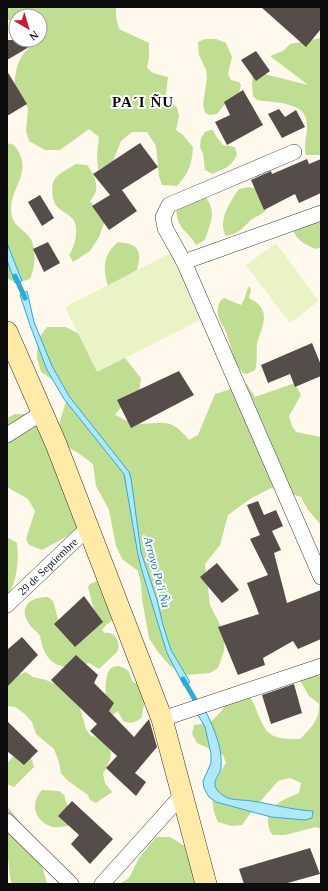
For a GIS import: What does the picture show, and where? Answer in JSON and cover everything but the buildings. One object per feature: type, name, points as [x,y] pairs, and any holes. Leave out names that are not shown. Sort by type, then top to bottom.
[{"type":"main road","points":[[7,332],[56,444],[162,719],[206,884]]},
{"type":"street","points":[[294,152],[170,206],[163,217],[165,228],[184,262],[321,577]]},
{"type":"street","points":[[184,262],[321,213]]},
{"type":"street","points":[[7,435],[42,413]]},
{"type":"street","name":"29 de Septiembre","points":[[7,605],[88,528]]},
{"type":"street","points":[[162,719],[321,666]]},
{"type":"street","points":[[102,884],[183,794]]},
{"type":"street","points":[[7,821],[71,884]]},
{"type":"green space","points":[[7,7],[116,7],[116,17],[119,29],[149,43],[147,68],[153,73],[168,77],[165,101],[177,107],[179,116],[176,130],[183,135],[193,147],[189,168],[177,186],[162,185],[159,176],[156,146],[147,132],[132,132],[121,141],[113,161],[98,170],[97,155],[99,137],[89,129],[60,150],[45,150],[29,141],[26,131],[28,109],[25,101],[14,91],[17,68],[22,56],[29,48],[48,48],[48,8],[8,8],[7,20]]},
{"type":"green space","points":[[321,38],[321,155],[306,155],[305,146],[307,124],[305,116],[301,111],[288,104],[257,100],[253,96],[253,71],[308,85],[270,56],[283,51],[290,44]]},
{"type":"green space","points":[[205,39],[216,39],[226,43],[232,57],[228,74],[231,80],[239,82],[241,85],[238,97],[225,104],[217,114],[210,115],[205,113],[203,105],[207,77],[206,70],[199,55],[198,42]]},
{"type":"green space","points":[[213,130],[223,145],[235,147],[237,155],[234,160],[224,169],[213,174],[205,170],[203,154],[200,147],[201,138],[205,132]]},
{"type":"green space","points":[[7,143],[14,145],[20,155],[22,165],[22,173],[11,207],[12,217],[15,223],[30,238],[34,247],[34,264],[32,275],[30,279],[21,281],[12,281],[7,278]]},
{"type":"green space","points":[[76,164],[87,165],[93,174],[96,188],[90,201],[105,221],[99,237],[90,251],[73,262],[69,255],[75,242],[76,226],[72,218],[55,204],[52,189],[56,177]]},
{"type":"green space","points":[[248,187],[257,189],[267,203],[265,211],[237,232],[226,236],[223,224],[226,212],[239,189]]},
{"type":"green space","points":[[203,194],[208,200],[212,211],[212,216],[205,240],[196,245],[180,225],[176,206]]},
{"type":"green space","points":[[321,210],[321,247],[316,249],[302,242],[294,234],[293,230]]},
{"type":"green space","points":[[118,242],[135,246],[139,253],[137,270],[108,287],[105,274],[106,257]]},
{"type":"green space","points":[[276,243],[319,301],[290,323],[246,265]]},
{"type":"green space","points":[[171,253],[204,318],[97,372],[65,307]]},
{"type":"green space","points":[[249,286],[251,290],[249,298],[256,302],[261,308],[264,318],[257,344],[256,367],[255,370],[247,374],[243,373],[236,363],[226,332],[219,317],[218,307],[221,300],[224,298],[241,305],[244,301]]},
{"type":"green space","points":[[47,327],[66,327],[125,358],[141,378],[139,392],[128,399],[115,415],[132,423],[169,424],[175,427],[189,440],[198,435],[215,394],[247,384],[255,397],[295,383],[301,395],[289,416],[292,426],[296,432],[321,437],[321,525],[308,510],[301,497],[271,488],[250,499],[228,515],[220,545],[205,564],[210,605],[225,634],[224,651],[218,668],[210,673],[186,675],[170,666],[149,638],[138,571],[122,559],[116,546],[109,510],[96,486],[93,464],[62,443],[59,425],[66,401],[58,383],[41,372],[37,358],[38,339]]},
{"type":"green space","points":[[15,414],[30,414],[40,426],[78,528],[66,537],[42,550],[29,545],[26,539],[35,511],[28,499],[7,487],[7,418]]},
{"type":"green space","points":[[7,538],[17,543],[18,556],[15,578],[7,596]]},
{"type":"green space","points":[[101,579],[114,619],[102,630],[105,633],[113,634],[116,638],[119,646],[117,652],[99,669],[89,663],[67,667],[60,666],[50,659],[45,653],[40,636],[26,619],[25,608],[31,601],[42,597],[48,597],[53,601],[62,633],[70,641],[78,638],[94,610],[88,587],[90,584]]},
{"type":"green space","points":[[119,666],[125,668],[128,671],[132,681],[148,692],[142,717],[138,721],[123,721],[118,711],[112,715],[108,706],[106,699],[106,679],[111,668]]},
{"type":"green space","points":[[307,671],[321,676],[321,829],[316,827],[285,835],[273,835],[269,829],[268,817],[274,807],[299,793],[301,783],[290,778],[278,781],[242,825],[231,826],[218,822],[214,811],[212,793],[217,776],[226,763],[223,755],[197,743],[192,734],[194,725],[211,722],[224,708],[224,695],[245,692],[252,701],[262,723],[269,733],[280,738],[300,739],[314,724],[319,710],[319,704],[309,696],[299,679]]},
{"type":"green space","points":[[26,672],[33,677],[46,680],[62,687],[79,704],[86,729],[90,735],[107,741],[111,751],[111,758],[103,774],[105,783],[112,792],[96,803],[90,800],[88,795],[68,781],[61,773],[54,749],[36,734],[32,722],[25,714],[15,707],[7,706],[7,684],[16,676]]},
{"type":"green space","points":[[16,754],[27,755],[32,760],[34,767],[14,787],[7,784],[7,763]]},
{"type":"green space","points":[[42,790],[59,791],[65,796],[74,818],[69,826],[53,827],[47,825],[38,817],[35,807],[38,795]]},
{"type":"green space","points":[[7,807],[20,822],[32,842],[47,884],[12,884],[7,854]]},
{"type":"green space","points":[[156,837],[170,837],[188,848],[202,884],[119,884],[129,878],[139,858]]},
{"type":"water","points":[[7,243],[22,281],[15,283],[7,260]]},
{"type":"water","points":[[27,291],[34,322],[52,366],[69,396],[129,472],[141,552],[157,600],[171,650],[190,682],[184,686],[167,653],[142,571],[124,474],[64,399],[47,370],[20,295]]},
{"type":"water","points":[[206,712],[215,732],[221,753],[221,768],[215,783],[216,789],[220,793],[230,799],[313,811],[312,818],[305,820],[271,817],[216,802],[209,797],[204,788],[203,781],[211,763],[211,754],[205,727],[198,715]]},
{"type":"waterway","name":"Arroyo Pa'i Ñu","points":[[15,276],[25,298]]},
{"type":"waterway","name":"Arroyo Pa'i Ñu","points":[[183,679],[198,705]]},
{"type":"district","name":"PA´I ÑU","points":[[143,102]]}]
